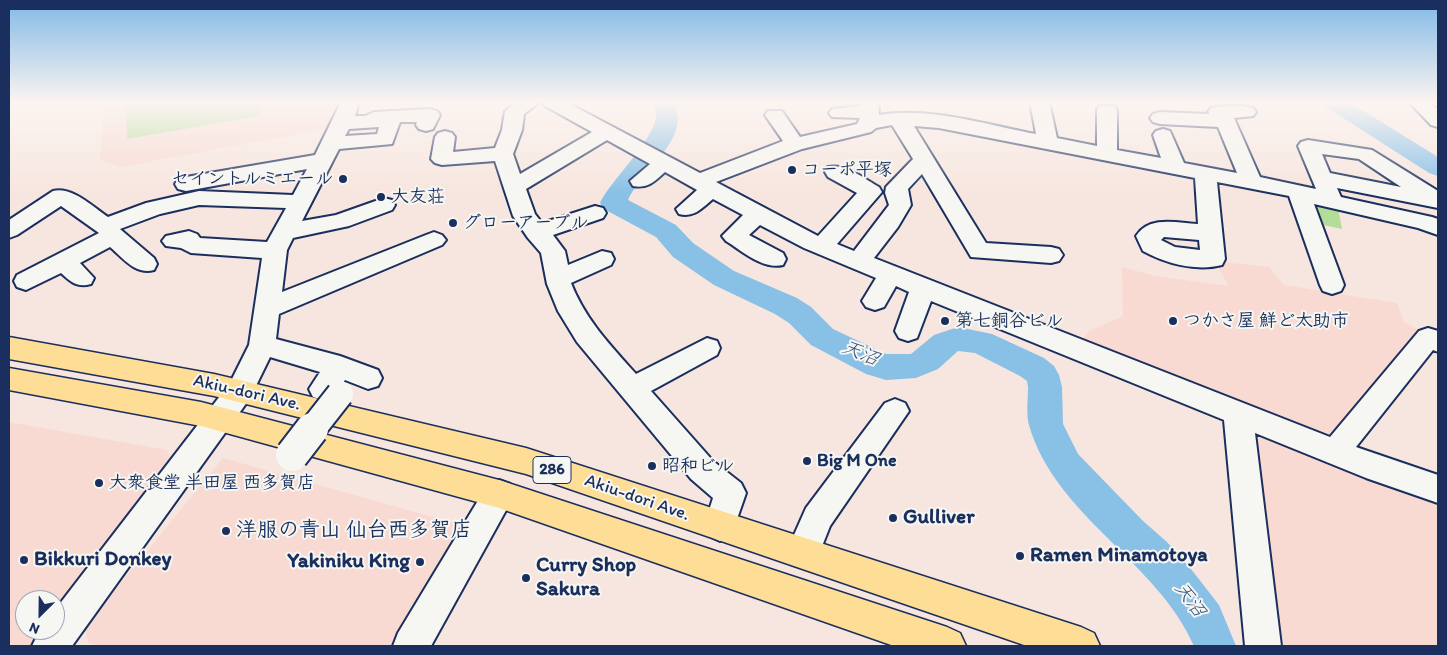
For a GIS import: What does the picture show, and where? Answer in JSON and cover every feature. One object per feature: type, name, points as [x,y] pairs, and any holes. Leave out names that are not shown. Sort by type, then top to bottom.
[{"type":"highway","name":"Akiu-dori Ave.","points":[[9,348],[240,390],[326,390],[526,461],[1080,646]]},
{"type":"highway","name":"Akiu-dori Ave.","points":[[9,379],[196,413],[500,494],[947,646]]},
{"type":"street","points":[[186,184],[327,133]]},
{"type":"street","points":[[55,645],[240,390],[262,346],[280,241],[335,133]]},
{"type":"street","points":[[511,133],[503,154],[524,216],[552,251],[558,279],[571,311],[586,335],[631,389],[702,470],[730,493],[720,526]]},
{"type":"street","points":[[514,186],[605,133]]},
{"type":"street","points":[[611,133],[758,214],[823,247],[1337,453],[1438,489]]},
{"type":"street","points":[[787,133],[795,144]]},
{"type":"street","points":[[687,209],[706,185],[795,144],[851,133]]},
{"type":"street","points":[[908,133],[979,250],[1051,255]]},
{"type":"street","points":[[991,133],[1298,190],[1332,202],[1424,222],[1438,228]]},
{"type":"street","points":[[1046,133],[1048,144]]},
{"type":"street","points":[[1107,133],[1107,155]]},
{"type":"street","points":[[1164,133],[1175,168]]},
{"type":"street","points":[[1230,133],[1251,181]]},
{"type":"street","points":[[445,137],[442,159],[503,154]]},
{"type":"street","points":[[1320,178],[1438,201],[1365,154],[1308,146],[1320,178],[1332,202]]},
{"type":"street","points":[[642,181],[655,156]]},
{"type":"street","points":[[858,262],[890,222],[900,205],[896,193],[897,187],[924,160]]},
{"type":"street","points":[[823,247],[837,228],[871,192],[836,172]]},
{"type":"street","points":[[1205,173],[1211,233]]},
{"type":"street","points":[[1298,190],[1332,285]]},
{"type":"street","points":[[9,230],[60,196],[109,231],[145,264]]},
{"type":"street","points":[[26,281],[63,262],[109,231],[154,208],[199,198],[300,202]]},
{"type":"street","points":[[174,241],[189,239],[191,245],[239,250],[280,241],[384,205]]},
{"type":"street","points":[[536,233],[594,213]]},
{"type":"street","points":[[758,214],[734,236],[774,259]]},
{"type":"street","points":[[268,308],[434,240]]},
{"type":"street","points":[[558,279],[602,259]]},
{"type":"street","points":[[63,262],[82,278]]},
{"type":"street","points":[[875,301],[890,275]]},
{"type":"street","points":[[908,330],[923,288]]},
{"type":"street","points":[[1337,453],[1345,439],[1428,338],[1438,342]]},
{"type":"street","points":[[262,346],[326,390]]},
{"type":"street","points":[[631,389],[707,348]]},
{"type":"street","points":[[292,455],[326,390],[368,378]]},
{"type":"street","points":[[803,553],[817,518],[895,411]]},
{"type":"street","points":[[1238,413],[1263,646]]},
{"type":"street","points":[[412,646],[500,494]]},
{"type":"shaded area","points":[[101,133],[306,133],[121,167],[100,160]]},
{"type":"shaded area","points":[[1214,261],[1269,267],[1284,285],[1397,303],[1404,322],[1424,333],[1334,445],[1078,345],[1089,331],[1123,316],[1122,267],[1155,276],[1229,286]]},
{"type":"shaded area","points":[[9,422],[167,450],[172,461],[65,607],[65,590],[15,590],[15,640],[40,640],[36,646],[9,646]]},
{"type":"shaded area","points":[[1270,432],[1438,494],[1438,646],[1277,646],[1256,440]]},
{"type":"shaded area","points":[[223,458],[468,527],[399,646],[99,646],[89,643],[84,628]]},
{"type":"green space","points":[[127,133],[164,133],[127,139]]},
{"type":"green space","points":[[1320,203],[1338,208],[1342,229],[1314,223],[1310,206]]},
{"type":"waterway","name":"天沼","points":[[662,133],[650,153],[627,179],[613,203],[666,231],[683,250],[724,278],[786,306],[800,315],[822,337],[878,365],[886,367],[916,366],[927,360],[945,343],[958,339],[981,342],[1032,367],[1042,375],[1045,387],[1046,424],[1065,465],[1129,534],[1153,555],[1177,583],[1204,620],[1215,644]]},
{"type":"waterway","points":[[1382,133],[1438,168]]},
{"type":"place","name":"コーポ平塚","points":[[792,170]]},
{"type":"place","name":"セイントルミエール","points":[[343,179]]},
{"type":"place","name":"大友荘","points":[[381,197]]},
{"type":"place","name":"グローアーブル","points":[[453,223]]},
{"type":"place","name":"第七銅谷ビル","points":[[945,321]]},
{"type":"place","name":"つかさ屋 鮮ど太助市","points":[[1173,321]]},
{"type":"place","name":"Big M One","points":[[807,461]]},
{"type":"place","name":"昭和ビル","points":[[652,466]]},
{"type":"place","name":"大衆食堂 半田屋 西多賀店","points":[[99,483]]},
{"type":"place","name":"Gulliver","points":[[893,518]]},
{"type":"place","name":"洋服の青山 仙台西多賀店","points":[[226,531]]},
{"type":"place","name":"Ramen Minamotoya","points":[[1020,556]]},
{"type":"place","name":"Bikkuri Donkey","points":[[24,560]]},
{"type":"place","name":"Yakiniku King","points":[[420,562]]},
{"type":"place","name":"Curry Shop Sakura","points":[[526,578]]}]
